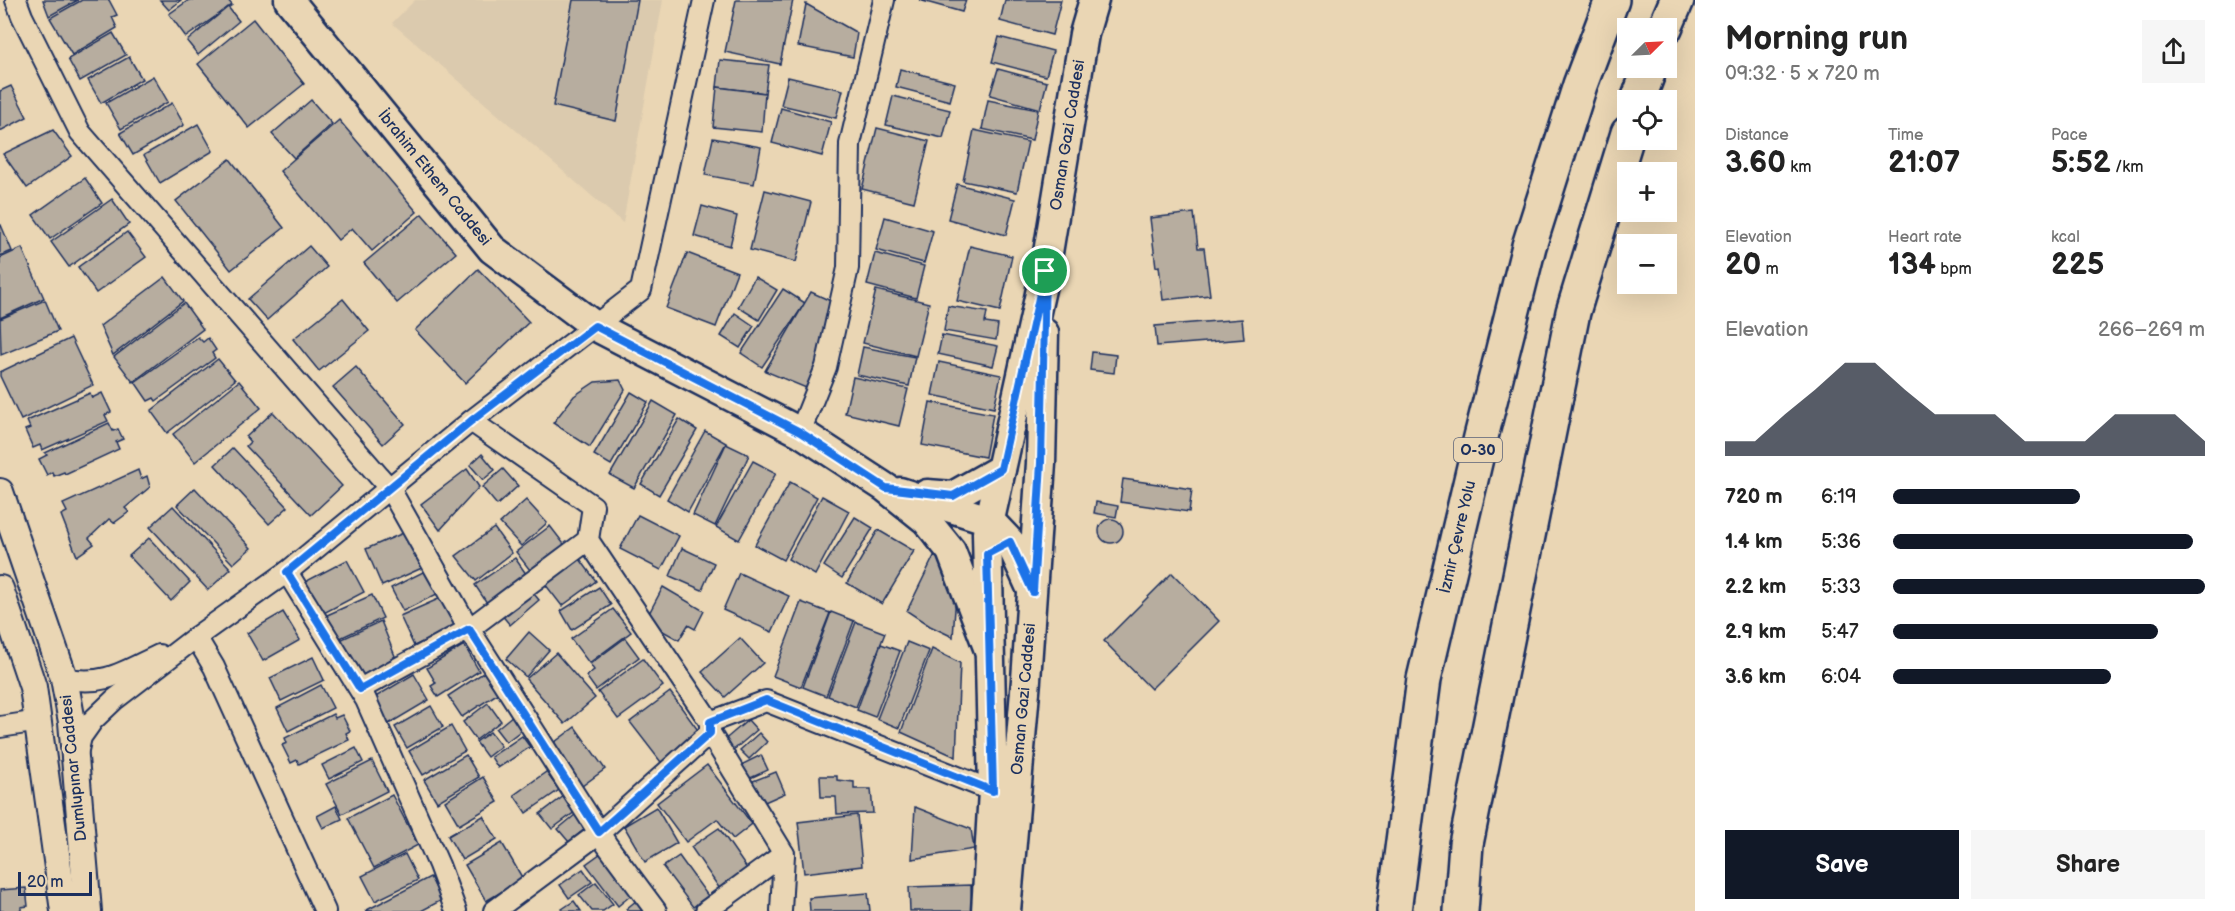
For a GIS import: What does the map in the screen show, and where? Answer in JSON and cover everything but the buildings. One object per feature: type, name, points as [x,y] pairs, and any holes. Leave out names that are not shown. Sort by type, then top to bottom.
[{"type":"highway","name":"İzmir Çevre Yolu","points":[[1394,911],[1424,679],[1479,449],[1528,246],[1580,85],[1612,0]]},
{"type":"highway","points":[[1669,18],[1677,0]]},
{"type":"highway","points":[[1461,911],[1466,844],[1572,312],[1623,150]]},
{"type":"main road","name":"İbrahim Ethem Caddesi","points":[[289,0],[492,249],[595,326],[800,432],[886,488],[926,520],[951,552],[989,650]]},
{"type":"main road","name":"Osman Gazi Caddesi","points":[[986,911],[993,791],[989,650],[998,548],[987,533],[1045,271],[1084,34],[1094,0]]},
{"type":"main road","name":"Osman Gazi Caddesi","points":[[1006,911],[1038,514],[1045,271]]},
{"type":"main road","name":"İbrahim Ethem Caddesi","points":[[886,488],[953,496],[1001,469]]},
{"type":"main road","name":"İbrahim Ethem Caddesi","points":[[886,488],[989,520]]},
{"type":"main road","points":[[1033,592],[998,548],[1038,514]]},
{"type":"main road","name":"İbrahim Ethem Caddesi","points":[[939,536],[998,548]]},
{"type":"street","points":[[16,0],[80,132],[390,489],[469,629],[599,832],[656,911]]},
{"type":"street","points":[[74,766],[81,737],[93,720],[114,700],[196,637],[287,572],[471,421],[641,290],[704,0]]},
{"type":"street","points":[[800,432],[826,366],[848,268],[850,144],[882,1]]},
{"type":"street","points":[[471,421],[593,506],[588,540],[710,727],[784,854],[781,911]]},
{"type":"street","name":"Dumlupınar Caddesi","points":[[0,492],[64,678],[72,722],[88,911]]},
{"type":"street","points":[[360,689],[469,629],[588,540]]},
{"type":"street","points":[[287,572],[371,710],[439,865],[456,911]]},
{"type":"street","name":"Dumlupınar Caddesi","points":[[0,589],[33,687],[64,911]]},
{"type":"street","points":[[64,678],[80,682],[112,678],[196,637]]},
{"type":"street","points":[[196,637],[214,667],[325,911]]},
{"type":"street","points":[[494,911],[599,832],[710,727],[766,700],[993,791]]},
{"type":"street","points":[[0,727],[39,721]]},
{"type":"street","points":[[706,911],[784,854]]},
{"type":"shaded area","points":[[415,0],[663,0],[623,223],[392,23]]},
{"type":"route","points":[[1045,271],[1041,463],[1033,592],[1010,542],[987,554],[993,791],[766,700],[710,722],[710,733],[599,832],[469,629],[360,689],[287,572],[471,421],[595,326],[800,432],[886,488],[953,496],[1001,469],[1045,271]]}]
